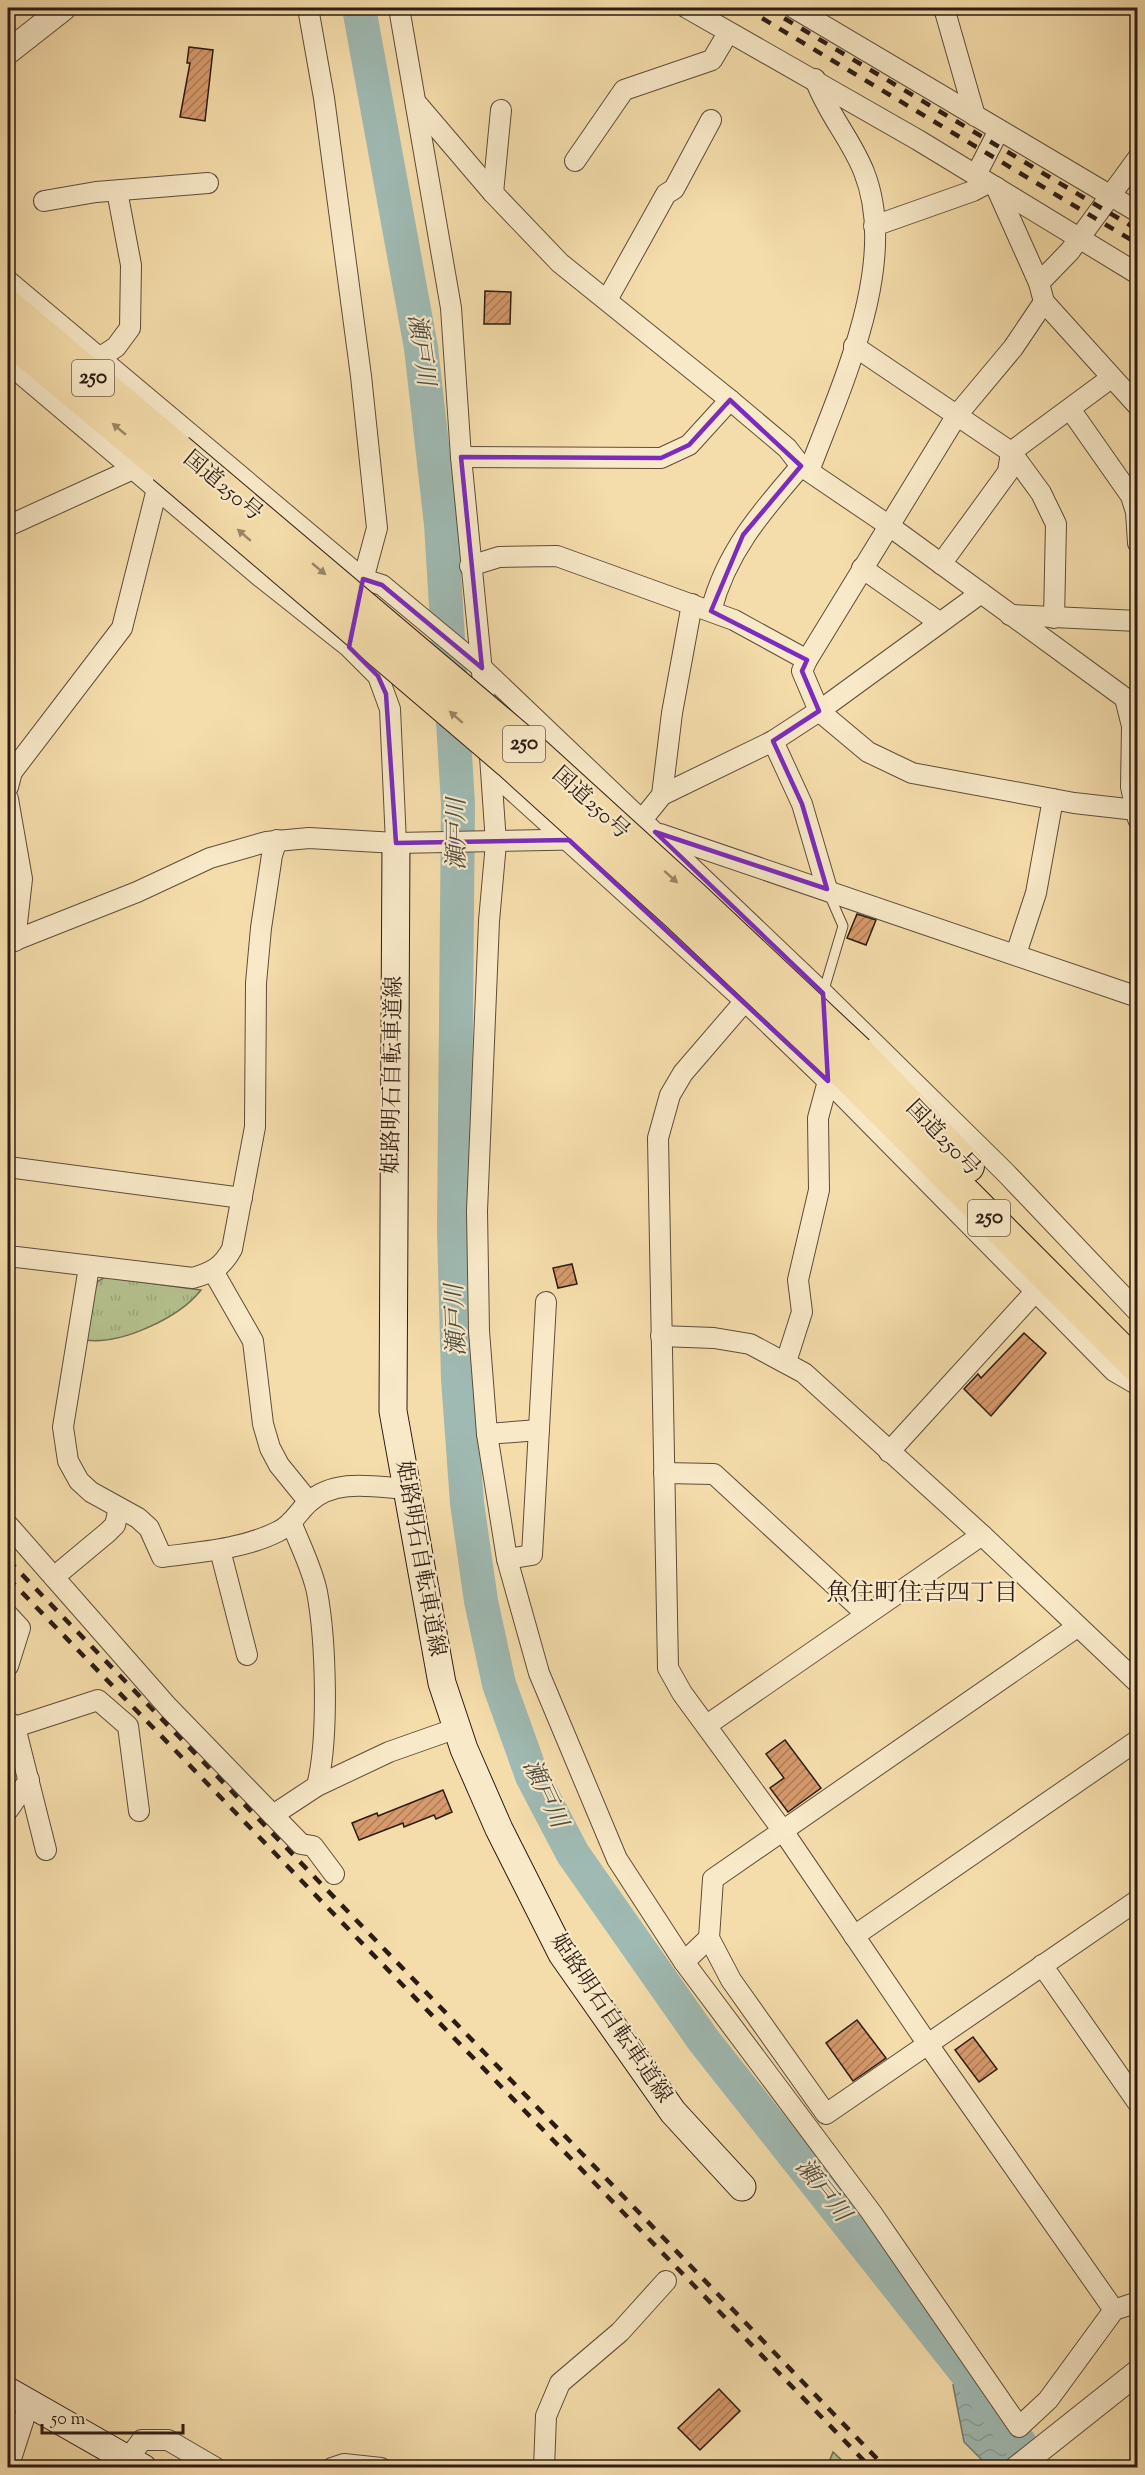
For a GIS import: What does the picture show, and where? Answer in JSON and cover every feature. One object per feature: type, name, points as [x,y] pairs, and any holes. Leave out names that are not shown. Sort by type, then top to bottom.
[{"type":"highway","name":"国道250号","points":[[8,306],[166,469]]},
{"type":"highway","name":"国道250号","points":[[8,337],[509,762],[677,914],[1137,1340]]},
{"type":"highway","name":"国道250号","points":[[842,1067],[1137,1367]]},
{"type":"main road","name":"姫路明石自転車道線","points":[[400,843],[393,1412],[442,1683],[457,1728],[499,1828],[562,1954],[673,2112],[742,2187]]},
{"type":"main road","points":[[18,2397],[136,2463]]},
{"type":"street","points":[[8,52],[64,8]]},
{"type":"street","points":[[308,8],[324,98],[358,353],[377,528],[363,579],[349,647]]},
{"type":"street","points":[[399,8],[418,105],[451,308],[460,457],[492,772],[496,843],[489,921],[477,1211],[479,1331],[486,1434],[507,1559],[539,1673],[617,1859],[684,1962],[871,2212],[1019,2427],[1048,2400],[1114,2310],[1137,2302]]},
{"type":"street","points":[[687,8],[728,33],[815,79],[1137,274]]},
{"type":"street","points":[[794,8],[1137,212]]},
{"type":"street","points":[[944,8],[975,116]]},
{"type":"street","points":[[575,161],[624,90],[712,60],[728,33]]},
{"type":"street","points":[[711,611],[718,585],[743,535],[805,469],[854,346],[868,297],[874,212],[864,171],[824,103],[815,79]]},
{"type":"street","points":[[418,105],[493,193],[560,263],[730,400],[787,448],[805,469],[888,525],[1125,698],[1135,727],[1131,787],[1137,814],[912,773],[868,752],[819,711],[802,671],[888,525],[957,415],[1013,348],[1041,293],[1109,194],[1137,158]]},
{"type":"street","points":[[493,193],[501,110]]},
{"type":"street","points":[[607,300],[666,194],[674,189],[711,120]]},
{"type":"street","points":[[999,130],[987,182],[1041,293],[1137,406]]},
{"type":"street","points":[[874,226],[973,191],[987,182]]},
{"type":"street","points":[[44,201],[117,191],[208,183]]},
{"type":"street","points":[[99,358],[116,347],[130,328],[131,265],[117,191]]},
{"type":"street","points":[[8,281],[363,579],[382,585],[482,668],[823,993],[1005,1172],[1137,1312]]},
{"type":"street","points":[[854,346],[1011,453],[1041,493],[1056,524],[1054,618]]},
{"type":"street","points":[[8,363],[133,468]]},
{"type":"street","points":[[941,564],[1008,472],[1011,453],[1111,378]]},
{"type":"street","points":[[460,457],[661,458],[689,445],[730,400]]},
{"type":"street","points":[[1070,409],[1131,496],[1136,512],[1137,543]]},
{"type":"street","points":[[8,526],[133,468],[166,469],[378,676],[390,709],[400,843]]},
{"type":"street","points":[[8,787],[12,772],[122,628],[166,469]]},
{"type":"street","points":[[470,566],[499,557],[556,555],[711,611],[757,631],[807,660]]},
{"type":"street","points":[[862,568],[939,622]]},
{"type":"street","points":[[662,795],[773,741],[819,711],[981,593]]},
{"type":"street","points":[[11,942],[137,892],[210,858],[277,840],[309,838],[400,843],[496,843],[643,837],[662,795],[672,713],[692,604]]},
{"type":"street","points":[[1010,615],[1137,621]]},
{"type":"street","points":[[773,741],[802,804],[827,889]]},
{"type":"street","points":[[492,772],[745,1001],[842,1067],[1035,1292],[1114,1371],[1137,1385]]},
{"type":"street","points":[[8,799],[22,879],[11,942]]},
{"type":"street","points":[[1016,954],[1036,893],[1053,799]]},
{"type":"street","points":[[648,826],[1137,997]]},
{"type":"street","points":[[8,1256],[193,1278],[219,1269],[232,1249],[255,1127],[256,983],[261,928],[272,855],[277,840]]},
{"type":"street","points":[[786,1362],[802,1312],[798,1280],[819,1190],[818,1118],[842,1067],[823,993]]},
{"type":"street","points":[[745,1001],[683,1073],[670,1095],[658,1138],[668,1668],[682,1693],[783,1831],[927,2043],[1114,2310]]},
{"type":"street","points":[[8,1167],[242,1198]]},
{"type":"street","points":[[89,1267],[63,1427],[68,1461],[79,1480],[91,1492],[149,1528],[162,1557],[220,1550],[265,1537],[281,1530],[309,1502],[332,1490],[356,1485],[407,1489]]},
{"type":"street","points":[[213,1271],[253,1341],[263,1424],[270,1448],[279,1465],[309,1502]]},
{"type":"street","points":[[889,1452],[1035,1292]]},
{"type":"street","points":[[507,1559],[532,1555],[546,1302]]},
{"type":"street","points":[[661,1336],[714,1338],[750,1344],[804,1373],[982,1535],[1137,1683]]},
{"type":"street","points":[[486,1434],[539,1430]]},
{"type":"street","points":[[664,1473],[714,1474],[866,1614]]},
{"type":"street","points":[[54,1577],[115,1525],[119,1508]]},
{"type":"street","points":[[291,1522],[316,1589],[319,1604],[323,1663],[323,1727],[317,1786]]},
{"type":"street","points":[[8,1525],[168,1707],[300,1844],[314,1846],[334,1874]]},
{"type":"street","points":[[707,1725],[982,1535]]},
{"type":"street","points":[[220,1550],[247,1656]]},
{"type":"street","points":[[8,1615],[20,1628],[8,1666]]},
{"type":"street","points":[[1077,1627],[713,1879],[709,1938],[731,1980],[826,2114],[856,2096],[927,2043],[1137,1900]]},
{"type":"street","points":[[46,1850],[29,1780],[11,1724],[98,1700],[128,1726],[139,1811]]},
{"type":"street","points":[[273,1815],[317,1786],[390,1752],[457,1728]]},
{"type":"street","points":[[854,1936],[1137,1740]]},
{"type":"street","points":[[8,1810],[29,1780]]},
{"type":"street","points":[[684,1962],[709,1938]]},
{"type":"street","points":[[1042,1965],[1137,2103]]},
{"type":"street","points":[[544,2468],[546,2416],[560,2383],[620,2332],[666,2281]]},
{"type":"street","points":[[1017,2468],[1137,2372]]},
{"type":"street","points":[[8,2468],[18,2397]]},
{"type":"street","points":[[136,2463],[142,2440],[168,2440],[216,2468]]},
{"type":"street","points":[[332,2468],[344,2464],[381,2468]]},
{"type":"lane","points":[[823,993],[843,926],[827,889]]},
{"type":"highlighted area","points":[[730,400],[801,466],[743,535],[711,611],[807,660],[802,671],[819,711],[773,741],[802,804],[827,889],[655,832],[823,993],[828,1081],[569,840],[396,843],[386,694],[378,676],[349,647],[363,579],[382,585],[482,668],[461,457],[661,458],[689,445]]},
{"type":"green space","points":[[105,1277],[201,1290],[179,1310],[132,1334],[115,1338],[85,1340],[92,1285]]},
{"type":"green space","points":[[833,2452],[849,2467],[827,2467]]},
{"type":"water","points":[[964,2374],[1021,2467],[989,2467],[964,2442],[953,2385]]},
{"type":"building","points":[[189,47],[213,50],[205,121],[180,117],[190,63],[187,63]]},
{"type":"building","points":[[485,291],[511,292],[510,324],[484,324]]},
{"type":"building","points":[[857,914],[876,920],[866,945],[847,938]]},
{"type":"building","points":[[572,1264],[577,1284],[558,1288],[553,1268]]},
{"type":"building","points":[[1024,1333],[1046,1353],[991,1416],[964,1389],[978,1374],[981,1378]]},
{"type":"building","points":[[785,1740],[821,1788],[788,1812],[770,1788],[784,1778],[766,1754]]},
{"type":"building","points":[[443,1790],[452,1812],[436,1819],[434,1815],[404,1827],[403,1823],[359,1840],[352,1823],[377,1813],[378,1816]]},
{"type":"building","points":[[857,2020],[886,2058],[853,2081],[826,2043]]},
{"type":"building","points":[[973,2037],[997,2069],[979,2082],[955,2050]]},
{"type":"building","points":[[719,2389],[740,2411],[700,2450],[678,2428]]},
{"type":"waterway","name":"瀬戸川","points":[[359,8],[421,348],[441,524],[458,804],[454,1230],[458,1379],[467,1503],[481,1601],[499,1684],[532,1776],[573,1854],[704,2041],[998,2413],[1026,2452],[1030,2468]]},
{"type":"railway","points":[[745,8],[1138,244]]},
{"type":"railway","points":[[767,8],[1138,230]]},
{"type":"railway","points":[[8,1560],[886,2468]]},
{"type":"railway","points":[[8,1578],[871,2468]]},
{"type":"district","name":"魚住町住吉四丁目","points":[[922,1594]]}]
